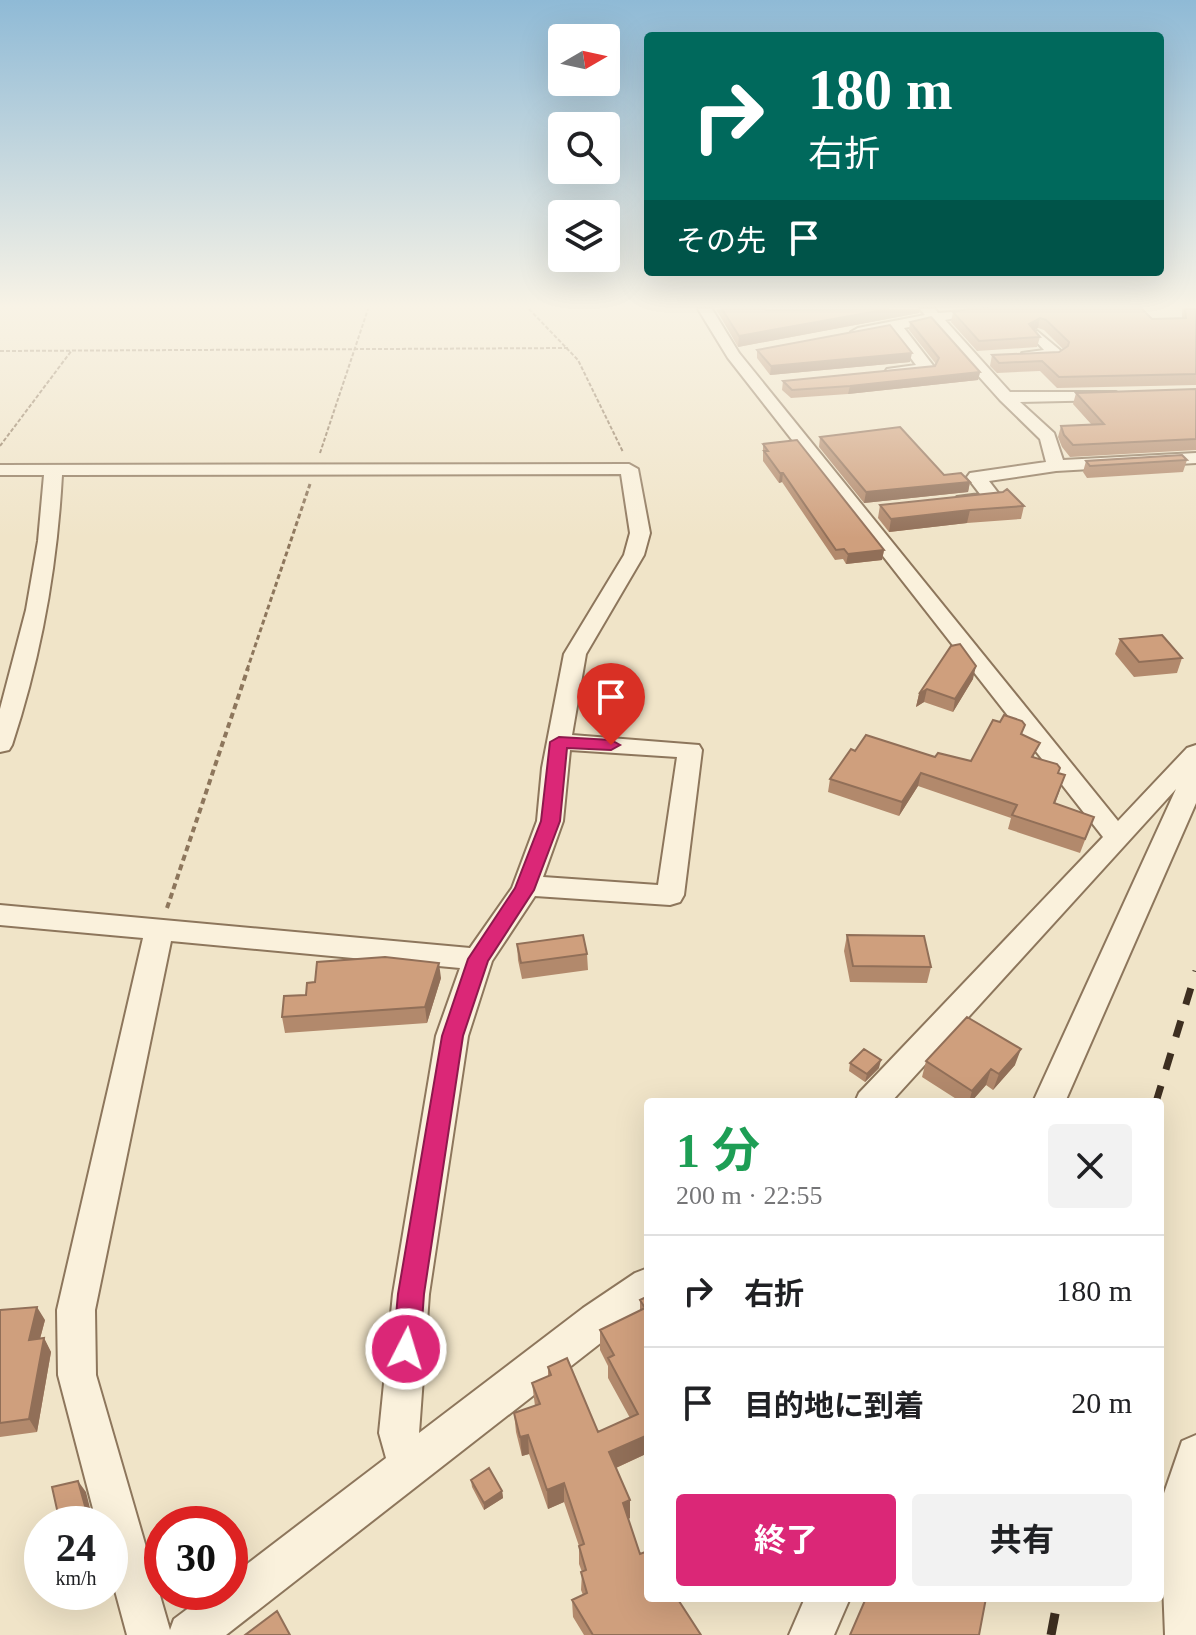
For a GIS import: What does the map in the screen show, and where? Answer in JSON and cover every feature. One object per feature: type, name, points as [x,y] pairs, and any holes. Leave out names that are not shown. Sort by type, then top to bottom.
[{"type":"street","points":[[765,385],[857,512],[1117,837]]},
{"type":"street","points":[[996,385],[1048,437],[1056,466]]},
{"type":"street","points":[[1006,397],[1124,395]]},
{"type":"street","points":[[948,503],[993,498],[976,477],[1056,466],[1196,458]]},
{"type":"street","points":[[0,470],[629,469],[640,533],[634,555],[575,654],[559,742],[550,821],[526,886],[478,959],[452,1036],[411,1294],[399,1433],[408,1466]]},
{"type":"street","points":[[0,745],[34,637],[50,541],[53,470]]},
{"type":"street","points":[[857,512],[887,509]]},
{"type":"street","points":[[526,886],[670,895],[690,750],[559,742]]},
{"type":"street","points":[[875,1098],[1196,753]]},
{"type":"street","points":[[1051,1098],[1196,774]]},
{"type":"street","points":[[0,915],[478,959]]},
{"type":"street","points":[[149,1635],[77,1375],[76,1310],[159,929]]},
{"type":"street","points":[[190,1635],[596,1321],[644,1288]]},
{"type":"street","points":[[1187,1635],[1178,1514],[1196,1455]]},
{"type":"street","points":[[811,1635],[826,1602]]},
{"type":"path","points":[[0,446],[46,385]]},
{"type":"path","points":[[159,929],[342,385]]},
{"type":"path","points":[[591,385],[621,444],[629,469]]},
{"type":"building","points":[[787,385],[856,385],[850,386],[792,390]]},
{"type":"building","points":[[1196,389],[1196,439],[1073,445],[1061,426],[1104,424],[1076,393]]},
{"type":"building","points":[[900,427],[944,475],[961,473],[970,482],[866,492],[820,437]]},
{"type":"building","points":[[797,440],[884,550],[848,554],[844,549],[836,550],[783,473],[764,451],[768,451],[763,444]]},
{"type":"building","points":[[1182,455],[1187,460],[1090,466],[1086,461]]},
{"type":"building","points":[[1007,489],[1024,506],[891,519],[880,505],[1003,492]]},
{"type":"building","points":[[1162,635],[1182,658],[1139,662],[1120,639]]},
{"type":"building","points":[[960,644],[976,666],[955,699],[927,689],[919,694],[951,646]]},
{"type":"building","points":[[1004,715],[1022,721],[1025,725],[1021,734],[1040,743],[1032,757],[1057,764],[1060,768],[1058,773],[1065,775],[1054,803],[1094,817],[1085,839],[1012,815],[1017,805],[921,773],[902,802],[830,779],[851,749],[855,751],[866,735],[935,757],[938,753],[971,761],[993,720],[1000,722]]},
{"type":"building","points":[[583,935],[587,954],[521,963],[517,944]]},
{"type":"building","points":[[847,935],[924,936],[931,967],[853,966]]},
{"type":"building","points":[[385,957],[439,963],[425,1007],[282,1017],[284,996],[306,995],[307,983],[315,982],[317,962]]},
{"type":"building","points":[[967,1017],[1021,1049],[999,1074],[991,1069],[972,1091],[926,1061]]},
{"type":"building","points":[[864,1049],[881,1060],[867,1074],[850,1063]]},
{"type":"building","points":[[37,1307],[29,1340],[44,1338],[29,1419],[0,1423],[0,1310]]},
{"type":"building","points":[[644,1308],[644,1437],[609,1452],[630,1500],[623,1503],[640,1554],[644,1552],[644,1602],[680,1602],[701,1635],[593,1635],[572,1600],[587,1593],[581,1572],[586,1570],[579,1546],[584,1544],[564,1483],[547,1490],[528,1435],[520,1437],[514,1413],[540,1404],[532,1383],[551,1375],[548,1367],[567,1358],[598,1432],[638,1414],[608,1358],[614,1355],[600,1330]]},
{"type":"building","points":[[489,1468],[502,1491],[484,1503],[471,1480]]},
{"type":"building","points":[[78,1481],[85,1506],[56,1506],[52,1487]]},
{"type":"building","points":[[864,1602],[985,1602],[979,1635],[850,1635]]},
{"type":"building","points":[[277,1611],[290,1635],[245,1635]]},
{"type":"railway","points":[[1157,1098],[1196,971]]},
{"type":"railway","points":[[1051,1635],[1057,1602]]},
{"type":"route","points":[[406,1349],[411,1294],[452,1036],[478,959],[525,890],[550,821],[559,742],[611,745]]}]
